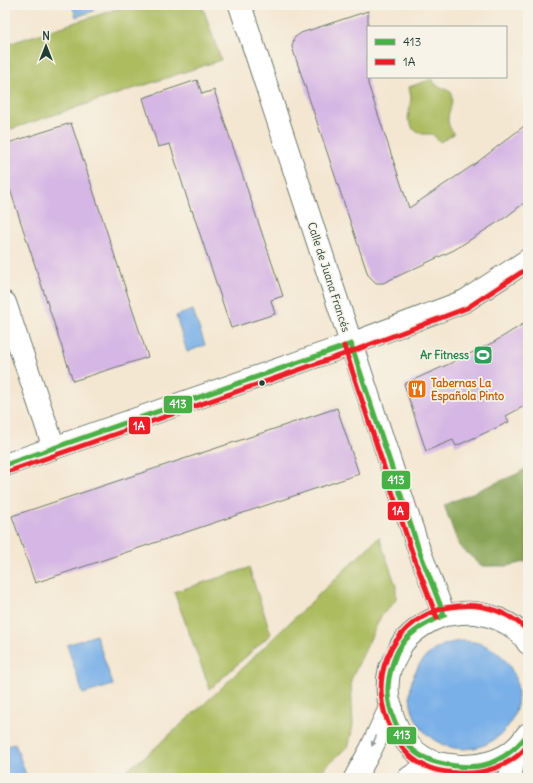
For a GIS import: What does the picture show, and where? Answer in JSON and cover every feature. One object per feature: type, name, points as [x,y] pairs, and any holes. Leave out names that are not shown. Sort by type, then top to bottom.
[{"type":"street","name":"Calle de Juana Francés","points":[[247,7],[351,344],[419,550],[444,615]]},
{"type":"street","points":[[5,465],[351,344],[465,300],[528,260]]},
{"type":"street","points":[[5,303],[54,448]]},
{"type":"street","points":[[522,741],[494,762],[471,767],[464,772],[433,762],[414,751],[402,736],[394,720],[388,694],[390,668],[402,644],[421,626],[444,615],[470,612],[496,618],[518,620],[528,643]]},
{"type":"street","points":[[355,778],[371,749],[390,706]]},
{"type":"street","points":[[510,778],[522,741]]},
{"type":"street","points":[[409,778],[433,762]]},
{"type":"green space","points":[[129,5],[202,5],[221,60],[5,131],[5,45]]},
{"type":"green space","points":[[432,79],[435,84],[451,92],[452,98],[448,122],[454,134],[440,142],[432,134],[422,134],[413,129],[408,119],[411,98],[409,87]]},
{"type":"green space","points":[[528,467],[528,561],[508,566],[482,566],[459,546],[444,505],[517,474]]},
{"type":"green space","points":[[379,537],[396,586],[396,600],[381,616],[351,680],[353,725],[349,745],[314,778],[116,778],[147,755],[214,695]]},
{"type":"green space","points":[[249,568],[271,634],[210,689],[174,592]]},
{"type":"water","points":[[72,5],[92,5],[94,11],[76,17]]},
{"type":"water","points":[[193,310],[205,345],[187,352],[176,316]]},
{"type":"water","points":[[96,635],[113,685],[83,694],[67,645]]},
{"type":"water","points":[[464,641],[485,645],[503,656],[514,674],[518,695],[514,716],[503,734],[485,745],[464,749],[443,745],[425,734],[414,716],[410,695],[414,674],[425,656],[443,645]]},
{"type":"water","points":[[15,743],[27,778],[5,778],[5,747]]},
{"type":"building","points":[[368,11],[368,84],[409,208],[475,164],[528,123],[528,200],[506,217],[454,250],[383,283],[376,283],[368,275],[292,47],[294,38],[301,33]]},
{"type":"building","points":[[197,80],[202,94],[214,90],[283,296],[271,300],[275,314],[231,328],[170,144],[158,147],[143,98]]},
{"type":"building","points":[[71,123],[148,357],[73,381],[5,174],[5,144]]},
{"type":"building","points":[[528,321],[528,404],[506,416],[509,422],[456,446],[453,440],[426,451],[404,384],[494,342]]},
{"type":"building","points":[[337,408],[359,474],[35,583],[12,516]]},
{"type":"transit line","name":"1A","points":[[7,472],[353,351],[467,308],[528,268]]},
{"type":"transit line","name":"413","points":[[351,344],[419,550],[444,615]]},
{"type":"transit line","name":"413","points":[[5,465],[351,344]]},
{"type":"transit line","name":"1A","points":[[344,346],[412,552],[437,618]]},
{"type":"transit line","name":"1A","points":[[528,631],[505,614],[488,608],[469,605],[441,609],[423,617],[407,628],[395,642],[387,658],[382,676],[381,694],[384,713],[392,731],[403,749],[418,762],[433,769],[457,773],[487,771],[514,759],[528,745]]},
{"type":"transit line","name":"413","points":[[444,615],[427,624],[406,639],[393,662],[388,682],[388,694],[393,717],[404,740],[414,751],[431,760],[442,764],[465,767],[487,764],[505,756],[528,734]]},
{"type":"place","name":"Ar Fitness","points":[[483,355]]},
{"type":"place","name":"Tabernas La Española Pinto","points":[[417,389]]}]
